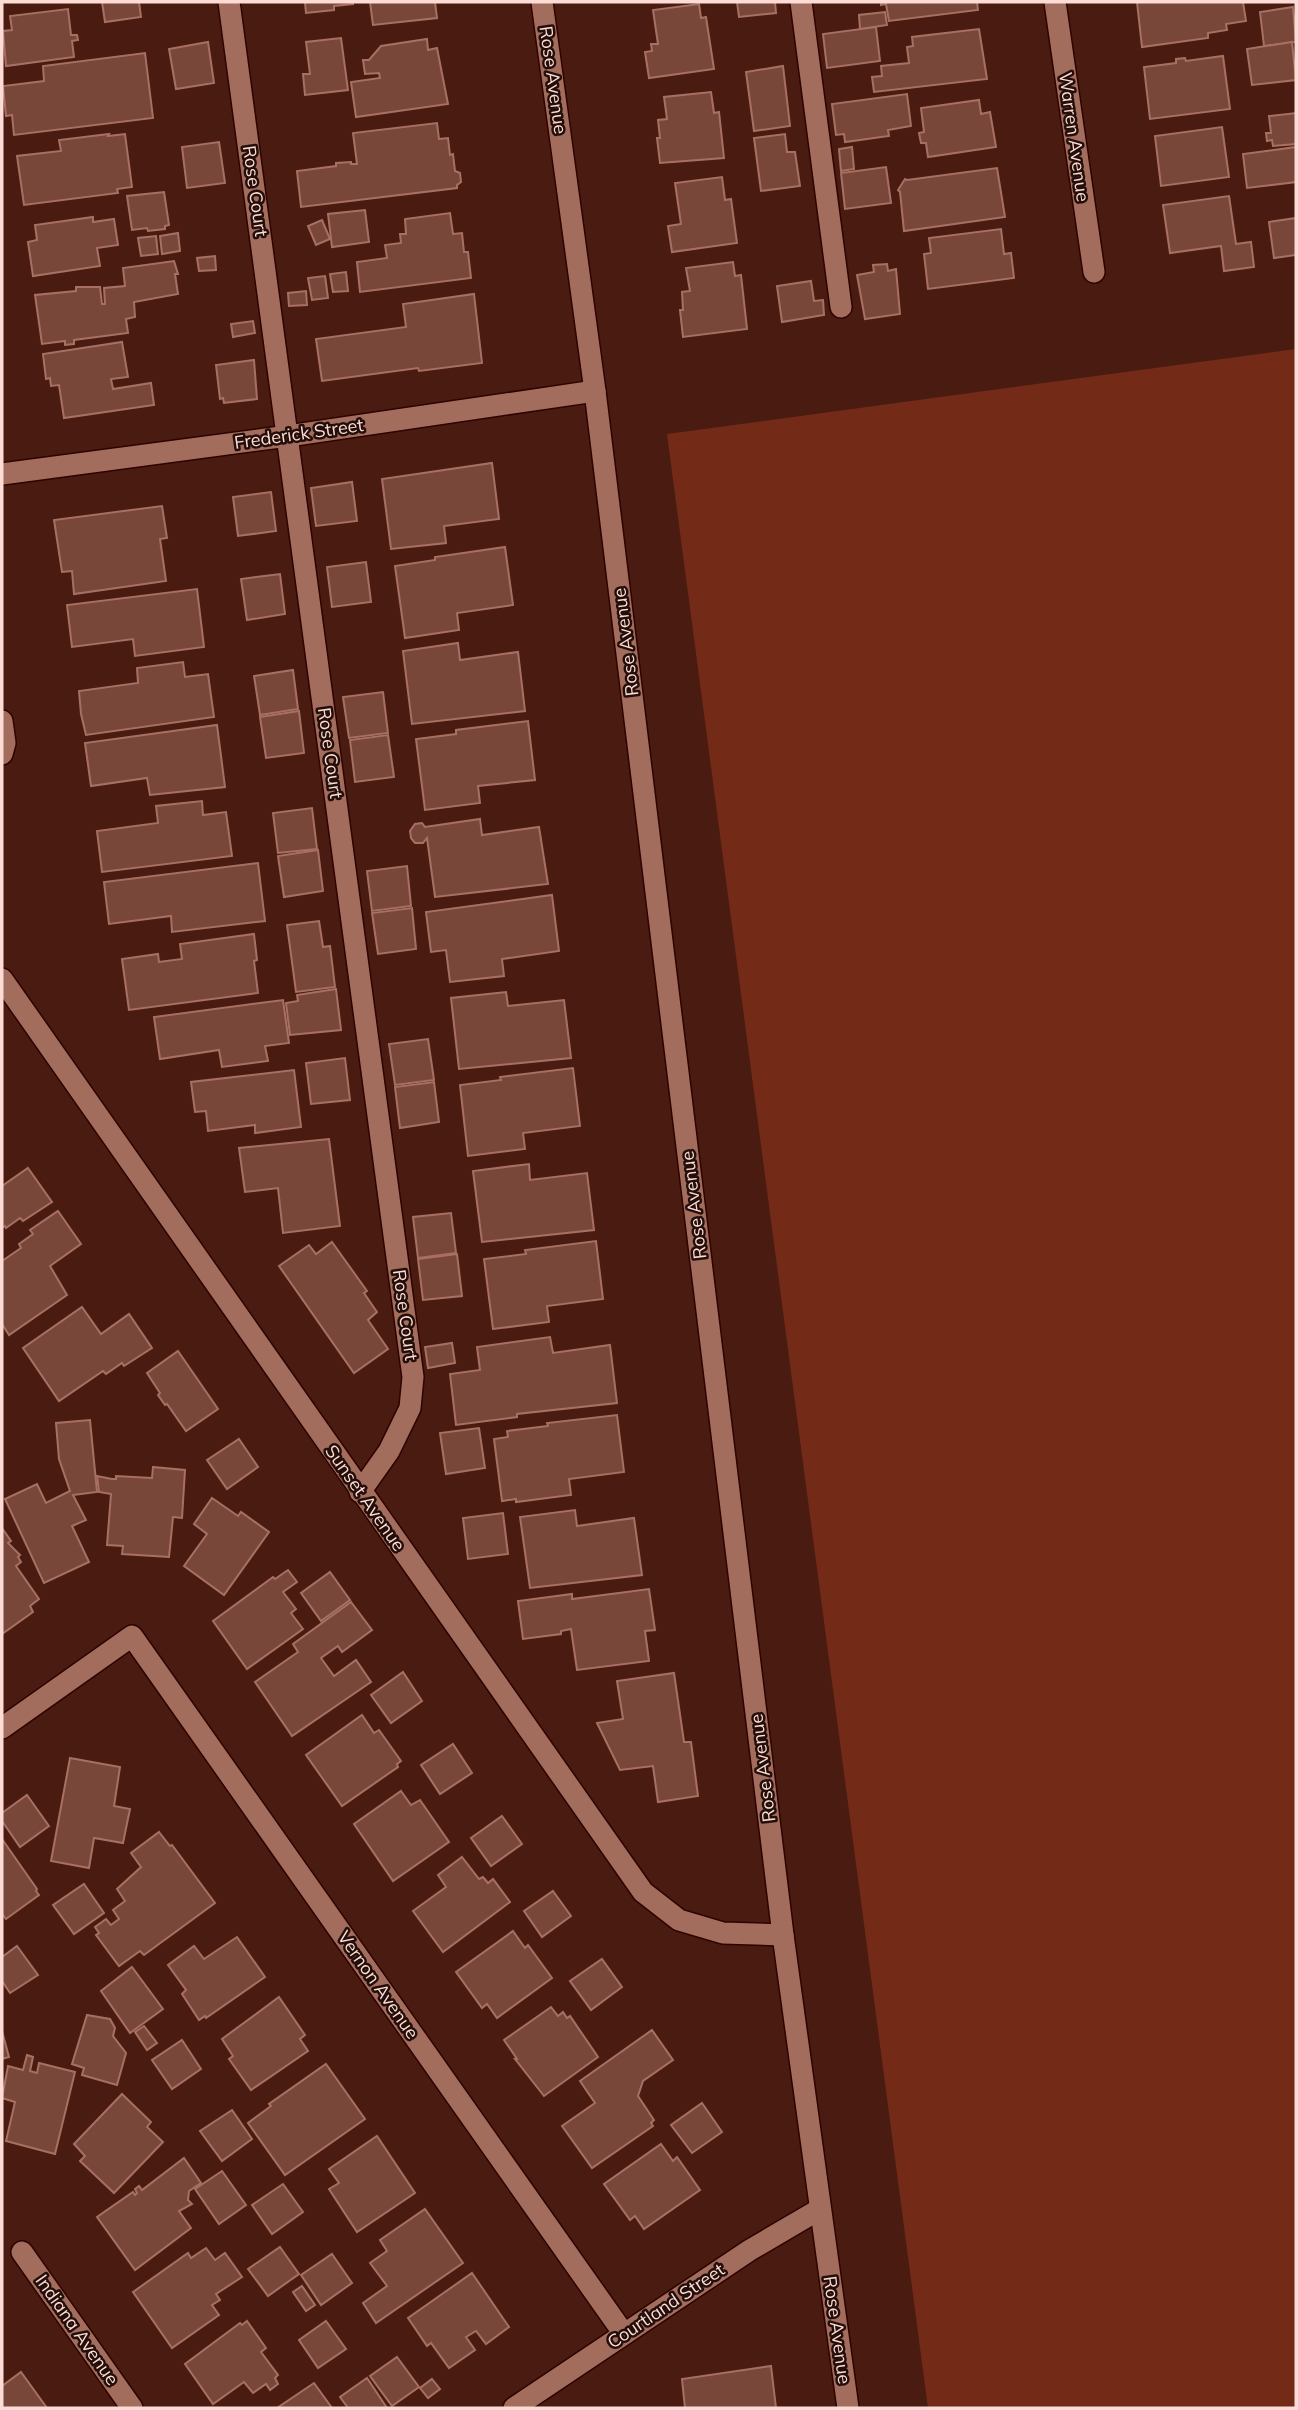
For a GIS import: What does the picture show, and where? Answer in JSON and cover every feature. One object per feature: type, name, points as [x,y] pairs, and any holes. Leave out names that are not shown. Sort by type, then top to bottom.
[{"type":"street","name":"Rose Court","points":[[229,2],[414,1377],[410,1408],[390,1451],[360,1492]]},
{"type":"street","name":"Rose Avenue","points":[[542,2],[595,391],[783,1935],[848,2408]]},
{"type":"street","points":[[800,2],[841,307]]},
{"type":"street","name":"Warren Avenue","points":[[1055,2],[1094,272]]},
{"type":"street","name":"Frederick Street","points":[[2,474],[595,391]]},
{"type":"street","points":[[2,721],[5,743],[2,754]]},
{"type":"street","name":"Sunset Avenue","points":[[2,979],[643,1892],[679,1920],[723,1933],[783,1935]]},
{"type":"street","name":"Vernon Avenue","points":[[2,1728],[132,1636],[624,2334]]},
{"type":"street","name":"Courtland Street","points":[[514,2408],[750,2250],[820,2209]]},
{"type":"street","name":"Indiana Avenue","points":[[22,2252],[132,2408]]},
{"type":"shaded area","points":[[1296,349],[1296,2408],[928,2408],[667,434]]},
{"type":"building","points":[[102,2],[139,2],[141,17],[105,22]]},
{"type":"building","points":[[305,2],[353,4],[334,6],[334,10],[306,13]]},
{"type":"building","points":[[370,2],[435,2],[437,18],[373,25]]},
{"type":"building","points":[[737,2],[775,2],[776,13],[739,17]]},
{"type":"building","points":[[881,2],[977,2],[978,10],[889,21],[886,4],[881,5]]},
{"type":"building","points":[[1137,2],[1243,2],[1246,21],[1226,24],[1227,30],[1208,33],[1208,38],[1142,47]]},
{"type":"building","points":[[699,4],[701,18],[706,17],[714,69],[649,78],[645,52],[652,51],[651,44],[658,44],[653,10]]},
{"type":"building","points":[[1293,7],[1296,42],[1264,46],[1260,12]]},
{"type":"building","points":[[68,9],[71,35],[77,35],[78,40],[72,41],[74,57],[6,66],[3,31],[12,30],[10,16]]},
{"type":"building","points":[[885,12],[887,25],[860,29],[859,15]]},
{"type":"building","points":[[876,27],[880,61],[827,68],[823,34]]},
{"type":"building","points":[[979,29],[987,79],[874,92],[872,77],[882,76],[881,66],[909,63],[907,47],[913,46],[912,37]]},
{"type":"building","points":[[341,38],[348,90],[305,95],[303,74],[310,74],[306,42]]},
{"type":"building","points":[[427,39],[428,50],[437,48],[448,104],[356,117],[351,82],[380,78],[379,73],[365,74],[363,60],[369,60],[381,46]]},
{"type":"building","points":[[208,42],[214,83],[176,89],[169,49]]},
{"type":"building","points":[[1292,42],[1296,80],[1252,85],[1247,49]]},
{"type":"building","points":[[145,53],[153,118],[14,135],[12,115],[6,116],[3,86],[44,81],[43,66]]},
{"type":"building","points":[[1223,56],[1230,109],[1150,119],[1144,67],[1176,63],[1176,59],[1185,58],[1186,61]]},
{"type":"building","points":[[783,66],[790,126],[754,131],[746,72]]},
{"type":"building","points":[[711,92],[714,113],[719,112],[724,158],[660,163],[658,120],[667,119],[664,97]]},
{"type":"building","points":[[907,94],[911,126],[888,130],[889,136],[845,142],[844,134],[836,135],[832,104]]},
{"type":"building","points":[[979,100],[981,114],[990,112],[996,147],[928,157],[926,143],[921,143],[919,133],[924,132],[921,108]]},
{"type":"building","points":[[1296,113],[1296,144],[1273,146],[1272,140],[1267,141],[1266,133],[1271,133],[1269,116]]},
{"type":"building","points":[[437,123],[439,139],[448,138],[455,171],[460,173],[461,182],[457,188],[301,207],[297,171],[336,166],[336,163],[357,164],[353,133]]},
{"type":"building","points":[[1222,127],[1229,177],[1161,186],[1155,136]]},
{"type":"building","points":[[109,134],[108,136],[125,134],[132,187],[117,189],[118,193],[24,205],[17,156],[61,151],[59,140]]},
{"type":"building","points":[[785,134],[787,152],[795,152],[800,186],[761,191],[754,138]]},
{"type":"building","points":[[219,142],[225,183],[187,188],[182,147]]},
{"type":"building","points":[[852,147],[854,169],[841,171],[839,149]]},
{"type":"building","points":[[1296,147],[1296,182],[1247,188],[1243,154]]},
{"type":"building","points":[[886,167],[891,203],[845,209],[841,173]]},
{"type":"building","points":[[997,168],[1005,217],[904,231],[898,190],[905,179]]},
{"type":"building","points":[[722,177],[725,200],[731,199],[737,243],[672,252],[668,226],[681,224],[675,183]]},
{"type":"building","points":[[164,192],[169,225],[165,226],[165,229],[132,230],[127,196]]},
{"type":"building","points":[[1229,196],[1236,244],[1251,242],[1254,267],[1224,271],[1221,246],[1170,253],[1163,205]]},
{"type":"building","points":[[365,210],[369,242],[332,247],[328,214]]},
{"type":"building","points":[[450,213],[453,234],[462,233],[464,252],[468,252],[471,278],[360,292],[357,262],[387,258],[385,245],[401,243],[400,234],[406,234],[405,219]]},
{"type":"building","points":[[93,217],[93,222],[114,219],[118,245],[97,248],[100,266],[33,276],[28,242],[37,240],[35,225]]},
{"type":"building","points":[[1296,218],[1296,255],[1274,258],[1269,222]]},
{"type":"building","points":[[322,220],[330,239],[316,245],[308,226]]},
{"type":"building","points":[[1001,229],[1004,254],[1011,253],[1014,278],[928,289],[924,254],[931,253],[929,238]]},
{"type":"building","points":[[178,233],[180,251],[162,254],[160,236]]},
{"type":"building","points":[[156,236],[158,254],[141,256],[138,238]]},
{"type":"building","points":[[215,256],[216,270],[199,271],[197,258]]},
{"type":"building","points":[[174,261],[178,274],[175,274],[178,294],[134,302],[135,317],[126,319],[128,333],[74,340],[74,344],[65,345],[65,341],[42,344],[35,295],[76,291],[76,287],[100,287],[102,304],[105,304],[104,288],[125,286],[123,268]]},
{"type":"building","points":[[733,262],[735,276],[741,275],[747,329],[683,337],[680,310],[683,310],[682,292],[690,291],[686,268]]},
{"type":"building","points":[[887,264],[888,271],[896,269],[900,314],[865,319],[857,275],[874,272],[873,265]]},
{"type":"building","points":[[346,272],[348,291],[333,292],[330,274]]},
{"type":"building","points":[[325,276],[328,298],[312,300],[308,278]]},
{"type":"building","points":[[811,281],[814,301],[823,300],[824,315],[782,322],[777,286]]},
{"type":"building","points":[[306,291],[307,305],[289,306],[288,293]]},
{"type":"building","points":[[474,294],[482,363],[419,371],[418,368],[322,381],[316,339],[406,327],[403,304]]},
{"type":"building","points":[[253,321],[255,333],[233,337],[231,324]]},
{"type":"building","points":[[122,342],[128,377],[111,379],[113,389],[151,383],[154,405],[64,418],[59,385],[51,386],[50,378],[46,379],[43,354]]},
{"type":"building","points":[[254,360],[257,399],[224,403],[223,398],[220,399],[216,365]]},
{"type":"building","points":[[492,463],[499,519],[444,526],[446,543],[391,549],[382,479]]},
{"type":"building","points":[[352,482],[357,521],[316,526],[311,488]]},
{"type":"building","points":[[271,492],[276,531],[238,536],[233,497]]},
{"type":"building","points":[[162,506],[167,538],[160,539],[166,581],[74,594],[72,571],[62,572],[54,520]]},
{"type":"building","points":[[505,547],[513,605],[457,613],[459,630],[405,638],[395,566]]},
{"type":"building","points":[[366,562],[371,602],[332,607],[327,567]]},
{"type":"building","points":[[280,574],[285,614],[247,620],[241,579]]},
{"type":"building","points":[[197,589],[204,647],[135,656],[133,639],[72,647],[67,605]]},
{"type":"building","points":[[458,643],[460,660],[518,652],[525,711],[412,724],[403,651]]},
{"type":"building","points":[[183,662],[185,677],[208,674],[214,717],[86,735],[79,691],[138,683],[137,668]]},
{"type":"building","points":[[293,670],[298,709],[260,715],[254,676]]},
{"type":"building","points":[[383,692],[388,733],[349,738],[343,697]]},
{"type":"building","points":[[299,711],[304,753],[266,758],[260,717]]},
{"type":"building","points":[[528,721],[535,780],[478,786],[480,803],[425,810],[416,739],[456,734],[456,730]]},
{"type":"building","points":[[217,725],[225,787],[150,795],[147,778],[91,786],[85,743]]},
{"type":"building","points":[[388,735],[394,777],[355,782],[350,740]]},
{"type":"building","points":[[202,801],[203,815],[226,812],[232,856],[102,872],[97,831],[158,823],[156,806]]},
{"type":"building","points":[[312,808],[317,849],[278,853],[273,813]]},
{"type":"building","points":[[480,819],[482,835],[539,827],[548,884],[435,897],[427,838],[423,843],[415,843],[410,831],[415,824],[422,823],[425,827]]},
{"type":"building","points":[[318,850],[323,891],[284,897],[278,856]]},
{"type":"building","points":[[258,863],[265,921],[172,932],[171,916],[109,924],[104,882]]},
{"type":"building","points":[[407,866],[411,906],[372,911],[367,871]]},
{"type":"building","points":[[552,895],[559,951],[502,959],[504,976],[450,982],[446,950],[431,952],[426,912]]},
{"type":"building","points":[[412,908],[416,949],[378,954],[372,913]]},
{"type":"building","points":[[319,921],[323,947],[330,946],[335,987],[296,992],[287,925]]},
{"type":"building","points":[[254,934],[258,993],[129,1010],[122,959],[158,954],[159,962],[182,959],[180,944]]},
{"type":"building","points":[[336,989],[341,1030],[290,1035],[286,1003],[298,1001],[297,995]]},
{"type":"building","points":[[506,992],[508,1006],[564,1000],[571,1058],[459,1069],[451,998]]},
{"type":"building","points":[[283,1000],[289,1043],[265,1046],[268,1061],[222,1067],[219,1050],[160,1059],[154,1017]]},
{"type":"building","points":[[428,1039],[434,1080],[395,1085],[389,1044]]},
{"type":"building","points":[[345,1058],[350,1100],[311,1104],[306,1063]]},
{"type":"building","points":[[573,1068],[580,1126],[523,1133],[525,1149],[468,1156],[460,1085]]},
{"type":"building","points":[[294,1070],[301,1127],[255,1133],[255,1125],[208,1131],[206,1111],[195,1112],[191,1082]]},
{"type":"building","points":[[434,1082],[439,1122],[400,1128],[395,1087]]},
{"type":"building","points":[[329,1139],[340,1226],[283,1233],[278,1188],[245,1192],[239,1148]]},
{"type":"building","points":[[529,1164],[530,1180],[587,1173],[594,1230],[482,1242],[473,1171]]},
{"type":"building","points":[[28,1168],[52,1202],[23,1221],[20,1218],[2,1228],[2,1186]]},
{"type":"building","points":[[58,1211],[81,1244],[50,1266],[67,1295],[9,1335],[2,1324],[2,1261],[21,1248],[19,1244],[33,1234],[30,1230]]},
{"type":"building","points":[[451,1213],[456,1253],[418,1258],[413,1217]]},
{"type":"building","points":[[596,1241],[603,1299],[547,1306],[549,1322],[493,1329],[484,1259],[526,1254],[525,1250]]},
{"type":"building","points":[[332,1242],[367,1291],[364,1293],[377,1312],[368,1320],[388,1349],[354,1373],[279,1266],[309,1245],[316,1254]]},
{"type":"building","points":[[457,1254],[462,1296],[423,1300],[418,1259]]},
{"type":"building","points":[[82,1307],[101,1334],[129,1314],[152,1348],[124,1366],[122,1363],[106,1374],[103,1371],[59,1401],[23,1348]]},
{"type":"building","points":[[550,1337],[553,1353],[610,1345],[617,1403],[517,1414],[517,1417],[456,1425],[450,1374],[480,1370],[477,1347]]},
{"type":"building","points":[[452,1343],[455,1363],[428,1368],[425,1347]]},
{"type":"building","points":[[178,1351],[218,1409],[186,1431],[158,1395],[160,1393],[147,1373]]},
{"type":"building","points":[[617,1415],[624,1472],[569,1479],[571,1495],[516,1502],[516,1499],[502,1501],[494,1439],[508,1437],[507,1431],[548,1426],[547,1423]]},
{"type":"building","points":[[90,1420],[97,1492],[73,1495],[86,1520],[72,1526],[89,1562],[44,1583],[5,1499],[37,1484],[46,1503],[70,1491],[59,1459],[56,1423]]},
{"type":"building","points":[[479,1428],[485,1468],[446,1474],[440,1433]]},
{"type":"building","points":[[239,1439],[258,1467],[227,1489],[207,1460]]},
{"type":"building","points":[[153,1467],[185,1470],[182,1518],[173,1517],[169,1557],[122,1554],[123,1546],[107,1545],[111,1494],[99,1492],[97,1476],[112,1479],[116,1479],[116,1476],[152,1478]]},
{"type":"building","points":[[212,1498],[238,1516],[241,1512],[269,1532],[224,1595],[184,1566],[207,1534],[194,1524]]},
{"type":"building","points":[[575,1510],[577,1526],[634,1518],[642,1575],[530,1588],[520,1517]]},
{"type":"building","points":[[503,1513],[508,1554],[468,1559],[463,1518]]},
{"type":"building","points":[[2,1528],[11,1541],[8,1543],[20,1555],[18,1557],[21,1562],[16,1566],[39,1599],[30,1606],[33,1612],[2,1634]]},
{"type":"building","points":[[288,1570],[297,1582],[283,1592],[296,1609],[291,1613],[303,1629],[247,1669],[213,1621],[273,1577],[275,1579]]},
{"type":"building","points":[[330,1572],[350,1600],[321,1621],[301,1593]]},
{"type":"building","points":[[649,1589],[655,1630],[645,1631],[649,1661],[577,1670],[571,1629],[561,1631],[561,1634],[523,1639],[518,1601],[572,1594],[572,1599]]},
{"type":"building","points":[[351,1602],[372,1630],[342,1652],[338,1646],[321,1658],[334,1676],[356,1660],[371,1682],[292,1736],[255,1682],[298,1652],[293,1644]]},
{"type":"building","points":[[403,1672],[422,1701],[391,1723],[371,1695]]},
{"type":"building","points":[[674,1673],[684,1742],[691,1742],[698,1796],[658,1802],[653,1766],[620,1770],[597,1723],[623,1719],[617,1681]]},
{"type":"building","points":[[362,1715],[374,1733],[379,1730],[401,1761],[397,1764],[398,1767],[342,1806],[306,1755]]},
{"type":"building","points":[[453,1744],[472,1773],[440,1794],[421,1765]]},
{"type":"building","points":[[70,1758],[120,1767],[114,1806],[130,1809],[123,1843],[94,1838],[89,1868],[51,1861]]},
{"type":"building","points":[[401,1791],[411,1805],[420,1800],[449,1842],[393,1881],[354,1824]]},
{"type":"building","points":[[27,1795],[49,1826],[20,1847],[2,1821],[2,1813]]},
{"type":"building","points":[[502,1816],[522,1844],[491,1866],[471,1838]]},
{"type":"building","points":[[159,1832],[170,1846],[172,1845],[215,1903],[144,1955],[140,1951],[119,1966],[96,1935],[99,1933],[95,1927],[106,1919],[111,1925],[119,1919],[113,1910],[125,1901],[117,1889],[141,1867],[131,1853]]},
{"type":"building","points":[[2,1839],[39,1895],[6,1919],[2,1914]]},
{"type":"building","points":[[462,1857],[479,1879],[483,1877],[488,1883],[493,1879],[510,1902],[443,1952],[413,1911],[446,1887],[438,1875]]},
{"type":"building","points":[[84,1884],[104,1913],[74,1934],[53,1905]]},
{"type":"building","points":[[553,1891],[571,1916],[542,1937],[524,1911]]},
{"type":"building","points":[[513,1931],[525,1948],[528,1945],[552,1978],[497,2018],[487,2004],[482,2008],[456,1972]]},
{"type":"building","points":[[237,1937],[265,1977],[206,2018],[205,2016],[199,2020],[182,1994],[186,1990],[168,1965],[194,1946],[204,1959]]},
{"type":"building","points":[[17,1946],[38,1975],[10,1993],[2,1981],[2,1957]]},
{"type":"building","points":[[602,1959],[622,1987],[591,2010],[570,1981]]},
{"type":"building","points":[[132,1967],[163,2009],[130,2033],[101,1991]]},
{"type":"building","points":[[279,1997],[305,2035],[300,2039],[308,2051],[251,2090],[229,2059],[233,2056],[222,2039]]},
{"type":"building","points":[[551,2007],[558,2016],[563,2012],[567,2018],[570,2016],[598,2057],[544,2096],[504,2040]]},
{"type":"building","points":[[87,2015],[110,2019],[115,2028],[113,2036],[126,2053],[117,2085],[82,2075],[84,2068],[72,2064]]},
{"type":"building","points":[[144,2026],[157,2043],[147,2050],[135,2032]]},
{"type":"building","points":[[652,2030],[673,2060],[643,2081],[638,2096],[654,2120],[651,2123],[653,2126],[592,2168],[562,2126],[595,2103],[580,2081]]},
{"type":"building","points":[[2,2031],[9,2057],[2,2059]]},
{"type":"building","points":[[182,2040],[201,2069],[172,2089],[152,2060]]},
{"type":"building","points":[[27,2055],[33,2057],[30,2071],[37,2073],[39,2063],[75,2072],[55,2154],[6,2141],[15,2102],[2,2098],[8,2066],[23,2070]]},
{"type":"building","points":[[326,2064],[365,2119],[285,2175],[248,2123],[271,2106],[269,2104]]},
{"type":"building","points":[[122,2094],[151,2122],[147,2127],[163,2142],[114,2193],[80,2161],[85,2156],[74,2144]]},
{"type":"building","points":[[702,2103],[722,2132],[692,2153],[671,2125]]},
{"type":"building","points":[[232,2110],[252,2139],[222,2161],[200,2131]]},
{"type":"building","points":[[377,2136],[415,2193],[357,2232],[329,2189],[339,2183],[329,2169]]},
{"type":"building","points":[[661,2144],[673,2161],[677,2157],[700,2190],[644,2229],[635,2216],[630,2220],[604,2184]]},
{"type":"building","points":[[184,2158],[201,2183],[189,2191],[188,2200],[192,2204],[179,2211],[191,2228],[135,2270],[97,2217],[133,2192],[135,2195],[135,2189],[139,2186],[142,2190]]},
{"type":"building","points":[[222,2171],[246,2205],[219,2224],[195,2189]]},
{"type":"building","points":[[283,2184],[303,2212],[272,2234],[252,2205]]},
{"type":"building","points":[[425,2209],[463,2263],[376,2323],[363,2303],[387,2286],[370,2263],[387,2251],[380,2240]]},
{"type":"building","points":[[280,2247],[299,2274],[268,2296],[248,2269]]},
{"type":"building","points":[[206,2248],[215,2260],[225,2253],[242,2277],[216,2294],[220,2300],[212,2305],[219,2315],[172,2348],[133,2292],[188,2253],[191,2258]]},
{"type":"building","points":[[332,2254],[352,2283],[321,2305],[301,2275]]},
{"type":"building","points":[[472,2273],[509,2327],[486,2344],[476,2331],[466,2337],[475,2350],[449,2368],[431,2343],[427,2346],[408,2318]]},
{"type":"building","points":[[302,2286],[315,2305],[306,2311],[293,2292]]},
{"type":"building","points":[[247,2321],[266,2348],[261,2352],[278,2375],[275,2378],[278,2384],[270,2390],[266,2384],[253,2393],[244,2382],[213,2404],[185,2364],[240,2323],[242,2325]]},
{"type":"building","points":[[326,2321],[346,2349],[318,2368],[299,2340]]},
{"type":"building","points":[[397,2357],[419,2387],[392,2406],[370,2376]]},
{"type":"building","points":[[771,2366],[776,2408],[685,2408],[682,2379]]},
{"type":"building","points":[[21,2372],[47,2408],[2,2408],[2,2386]]},
{"type":"building","points":[[367,2378],[387,2408],[348,2408],[340,2397]]},
{"type":"building","points":[[432,2379],[440,2389],[428,2398],[420,2388]]},
{"type":"building","points":[[314,2383],[332,2408],[277,2408]]}]
